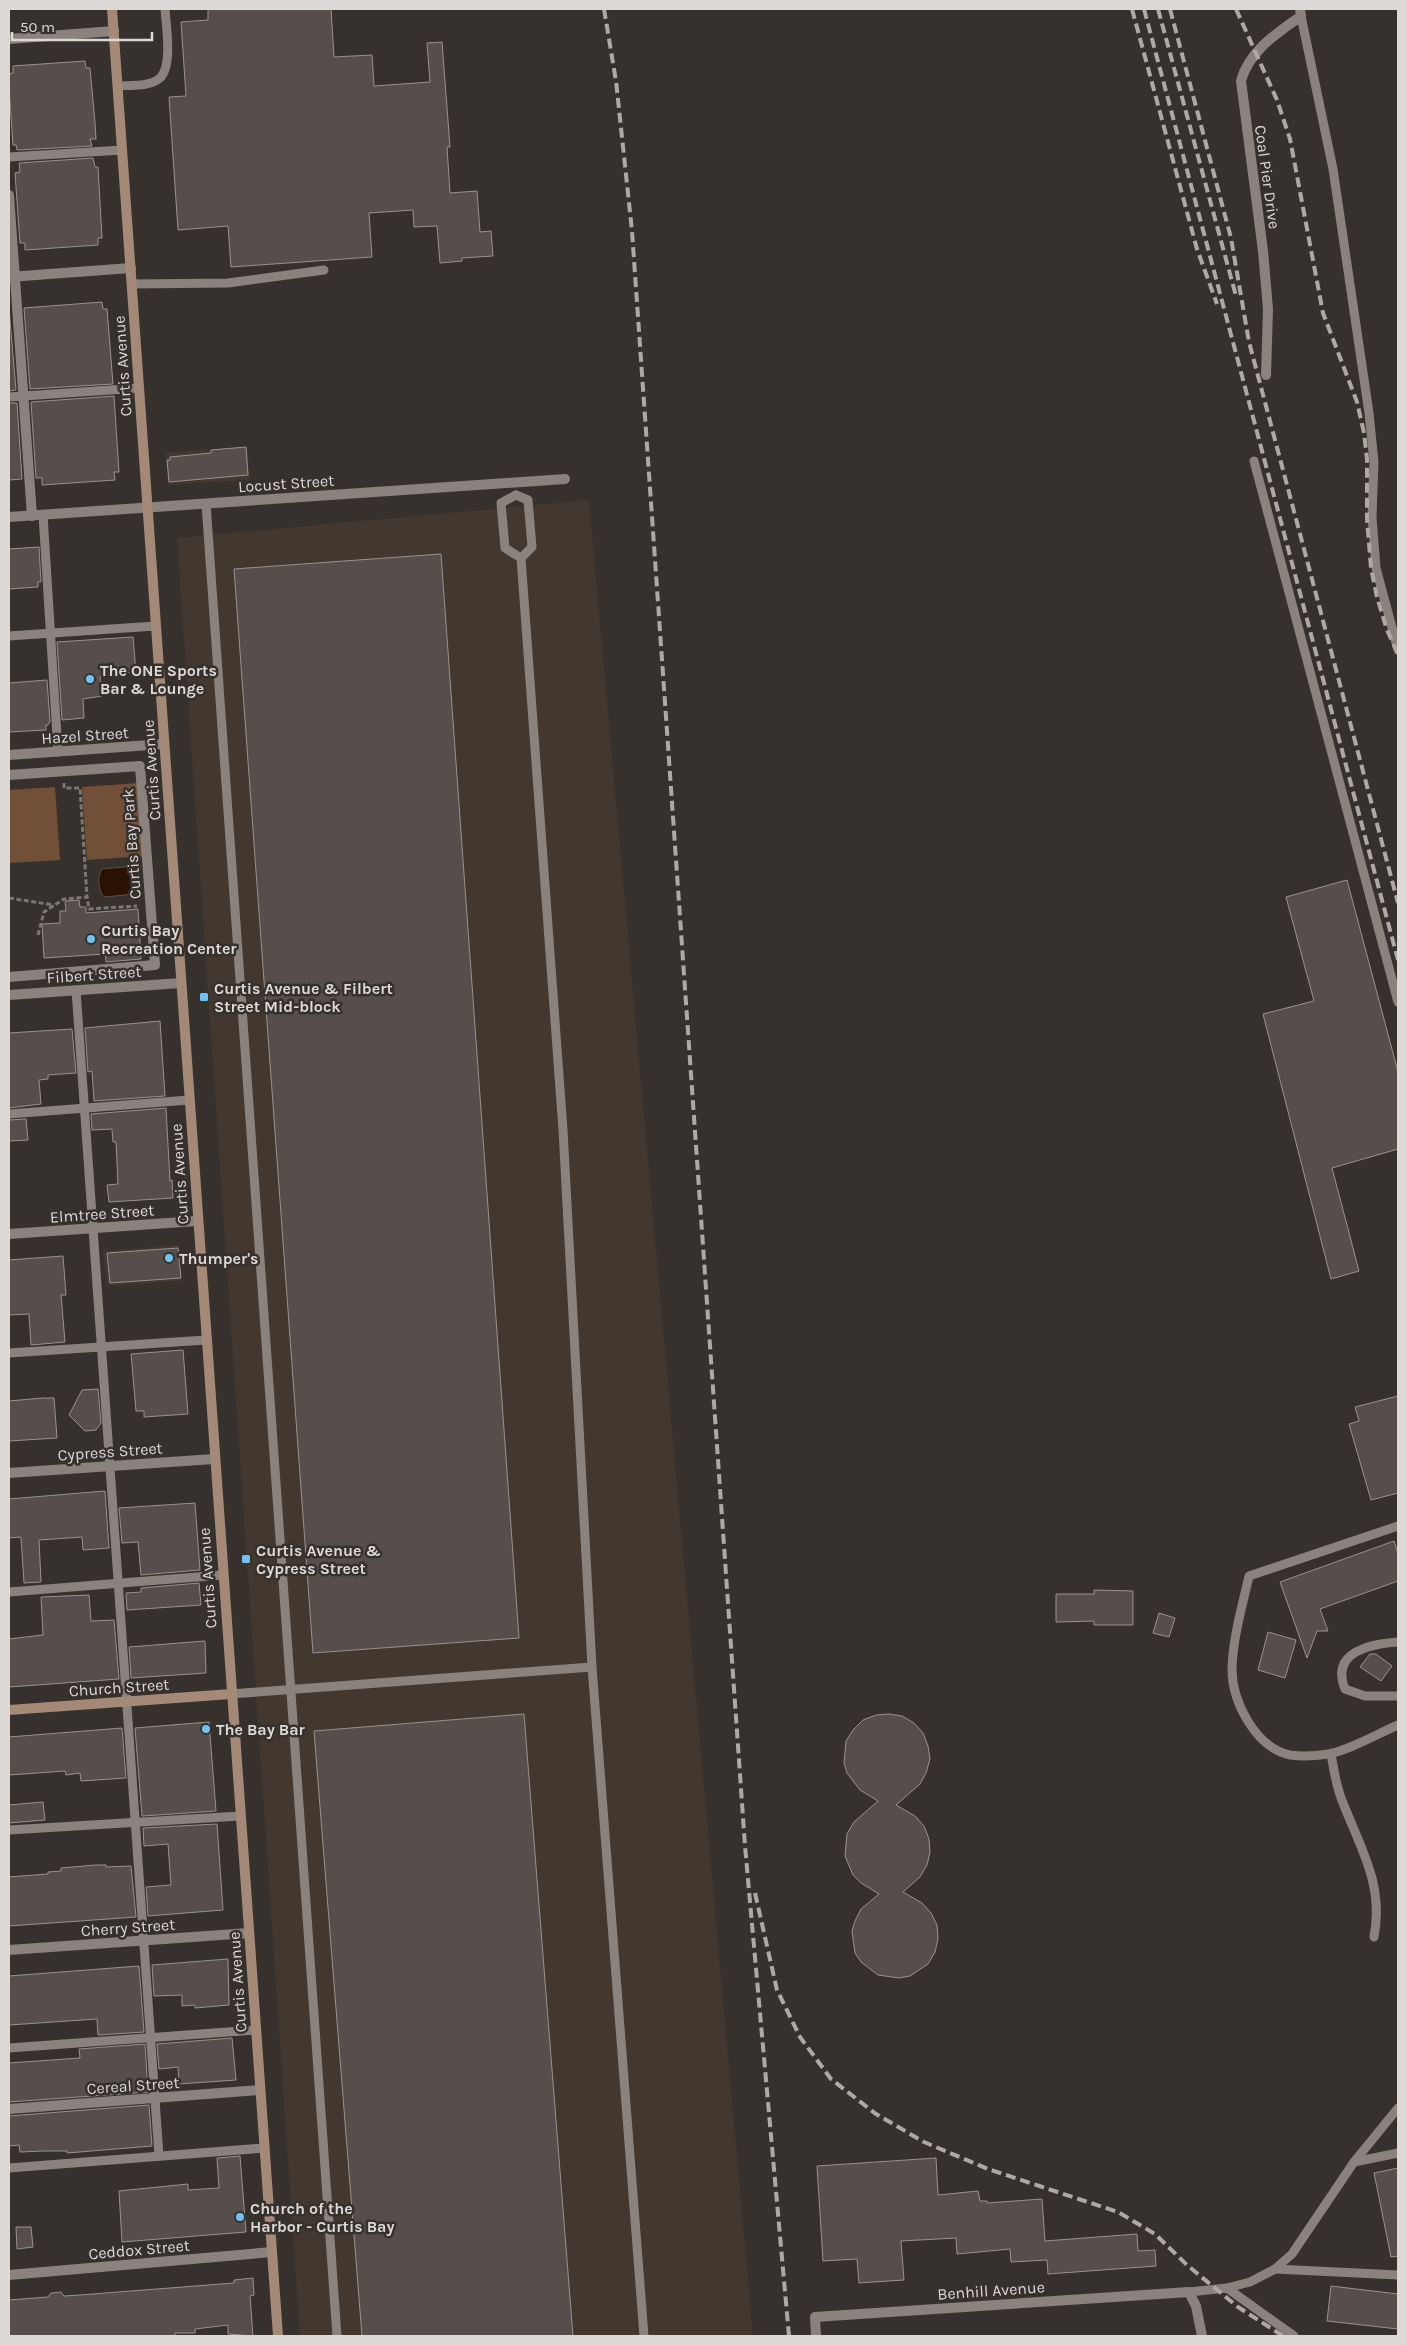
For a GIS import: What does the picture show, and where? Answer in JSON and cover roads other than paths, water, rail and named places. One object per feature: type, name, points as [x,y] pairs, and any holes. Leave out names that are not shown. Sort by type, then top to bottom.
[{"type":"main road","name":"Curtis Avenue","points":[[112,9],[222,1575],[278,2336]]},
{"type":"main road","name":"Church Street","points":[[9,1710],[231,1694]]},
{"type":"street","name":"Coal Pier Drive","points":[[1266,375],[1268,309],[1263,251],[1241,81],[1245,68],[1257,52],[1300,12]]},
{"type":"street","points":[[9,38],[114,31]]},
{"type":"street","points":[[9,195],[12,277],[32,516]]},
{"type":"street","points":[[12,277],[131,268]]},
{"type":"street","name":"Locust Street","points":[[9,517],[565,479]]},
{"type":"street","name":"Hazel Street","points":[[9,755],[164,744]]},
{"type":"street","name":"Curtis Bay Park","points":[[9,775],[140,766],[155,965],[9,977]]},
{"type":"street","name":"Filbert Street","points":[[9,995],[181,983]]},
{"type":"street","name":"Elmtree Street","points":[[9,1234],[197,1221]]},
{"type":"street","name":"Cypress Street","points":[[9,1473],[214,1459]]},
{"type":"street","name":"Cherry Street","points":[[9,1950],[249,1933]]},
{"type":"street","name":"Cereal Street","points":[[9,2110],[260,2090]]},
{"type":"street","name":"Ceddox Street","points":[[9,2275],[272,2252]]},
{"type":"street","points":[[1189,2292],[1196,2306],[1202,2336]]},
{"type":"street","name":"Benhill Avenue","points":[[816,2336],[815,2317],[1189,2292]]},
{"type":"lane","points":[[118,86],[148,83],[160,78],[166,69],[168,49],[165,9]]},
{"type":"lane","points":[[1300,12],[1333,169],[1369,413],[1374,462],[1372,517],[1376,568],[1398,650]]},
{"type":"lane","points":[[9,157],[122,150]]},
{"type":"lane","points":[[132,284],[228,283],[324,270]]},
{"type":"lane","points":[[9,397],[139,388]]},
{"type":"lane","points":[[1254,461],[1398,1002]]},
{"type":"lane","points":[[515,482],[516,495]]},
{"type":"lane","points":[[516,495],[501,503],[505,548],[521,558]]},
{"type":"lane","points":[[516,495],[528,500],[532,546],[521,558],[563,1130],[592,1667],[644,2336]]},
{"type":"lane","points":[[206,504],[336,2336]]},
{"type":"lane","points":[[43,515],[58,752]]},
{"type":"lane","points":[[9,636],[155,626]]},
{"type":"lane","points":[[76,990],[159,2156]]},
{"type":"lane","points":[[9,1114],[189,1100]]},
{"type":"lane","points":[[9,1353],[206,1340]]},
{"type":"lane","points":[[1398,1526],[1249,1576],[1234,1642],[1232,1671],[1236,1693],[1242,1710],[1254,1729],[1270,1746],[1289,1755],[1309,1757],[1331,1754],[1398,1725]]},
{"type":"lane","points":[[9,1592],[222,1575]]},
{"type":"lane","points":[[1398,1642],[1371,1645],[1351,1655],[1341,1666],[1341,1680],[1345,1689],[1365,1696],[1398,1696]]},
{"type":"lane","points":[[231,1694],[592,1667]]},
{"type":"lane","points":[[1331,1754],[1342,1801],[1372,1874],[1378,1918],[1374,1937]]},
{"type":"lane","points":[[9,1830],[240,1816]]},
{"type":"lane","points":[[9,2048],[255,2030]]},
{"type":"lane","points":[[1189,2292],[1227,2288],[1250,2282],[1275,2269],[1292,2254],[1354,2162],[1398,2108]]},
{"type":"lane","points":[[9,2168],[264,2148]]},
{"type":"lane","points":[[1354,2162],[1398,2153]]},
{"type":"lane","points":[[1275,2269],[1398,2275]]},
{"type":"lane","points":[[1227,2288],[1294,2336]]},
{"type":"railway","points":[[604,9],[616,81],[632,231],[745,1846],[789,2336]]},
{"type":"railway","points":[[1132,9],[1197,249],[1217,304]]},
{"type":"railway","points":[[1144,9],[1398,960]]},
{"type":"railway","points":[[1158,9],[1236,296]]},
{"type":"railway","points":[[1170,9],[1231,238],[1249,342],[1398,903]]},
{"type":"railway","points":[[1236,9],[1277,100],[1290,139],[1323,313],[1357,402],[1364,433],[1367,459],[1367,519],[1371,568],[1387,630],[1398,654]]},
{"type":"railway","points":[[755,1893],[777,1990],[800,2037],[831,2079],[876,2114],[924,2142],[988,2169],[1118,2212],[1155,2234],[1187,2265],[1238,2307],[1283,2336]]},
{"type":"place","name":"The ONE Sports Bar & Lounge","points":[[90,679]]},
{"type":"place","name":"Curtis Bay Recreation Center","points":[[91,939]]},
{"type":"place","name":"Curtis Avenue & Filbert Street Mid-block","points":[[204,997]]},
{"type":"place","name":"Thumper's","points":[[169,1258]]},
{"type":"place","name":"Curtis Avenue & Cypress Street","points":[[246,1559]]},
{"type":"place","name":"The Bay Bar","points":[[206,1729]]},
{"type":"place","name":"Church of the Harbor - Curtis Bay","points":[[240,2217]]}]
